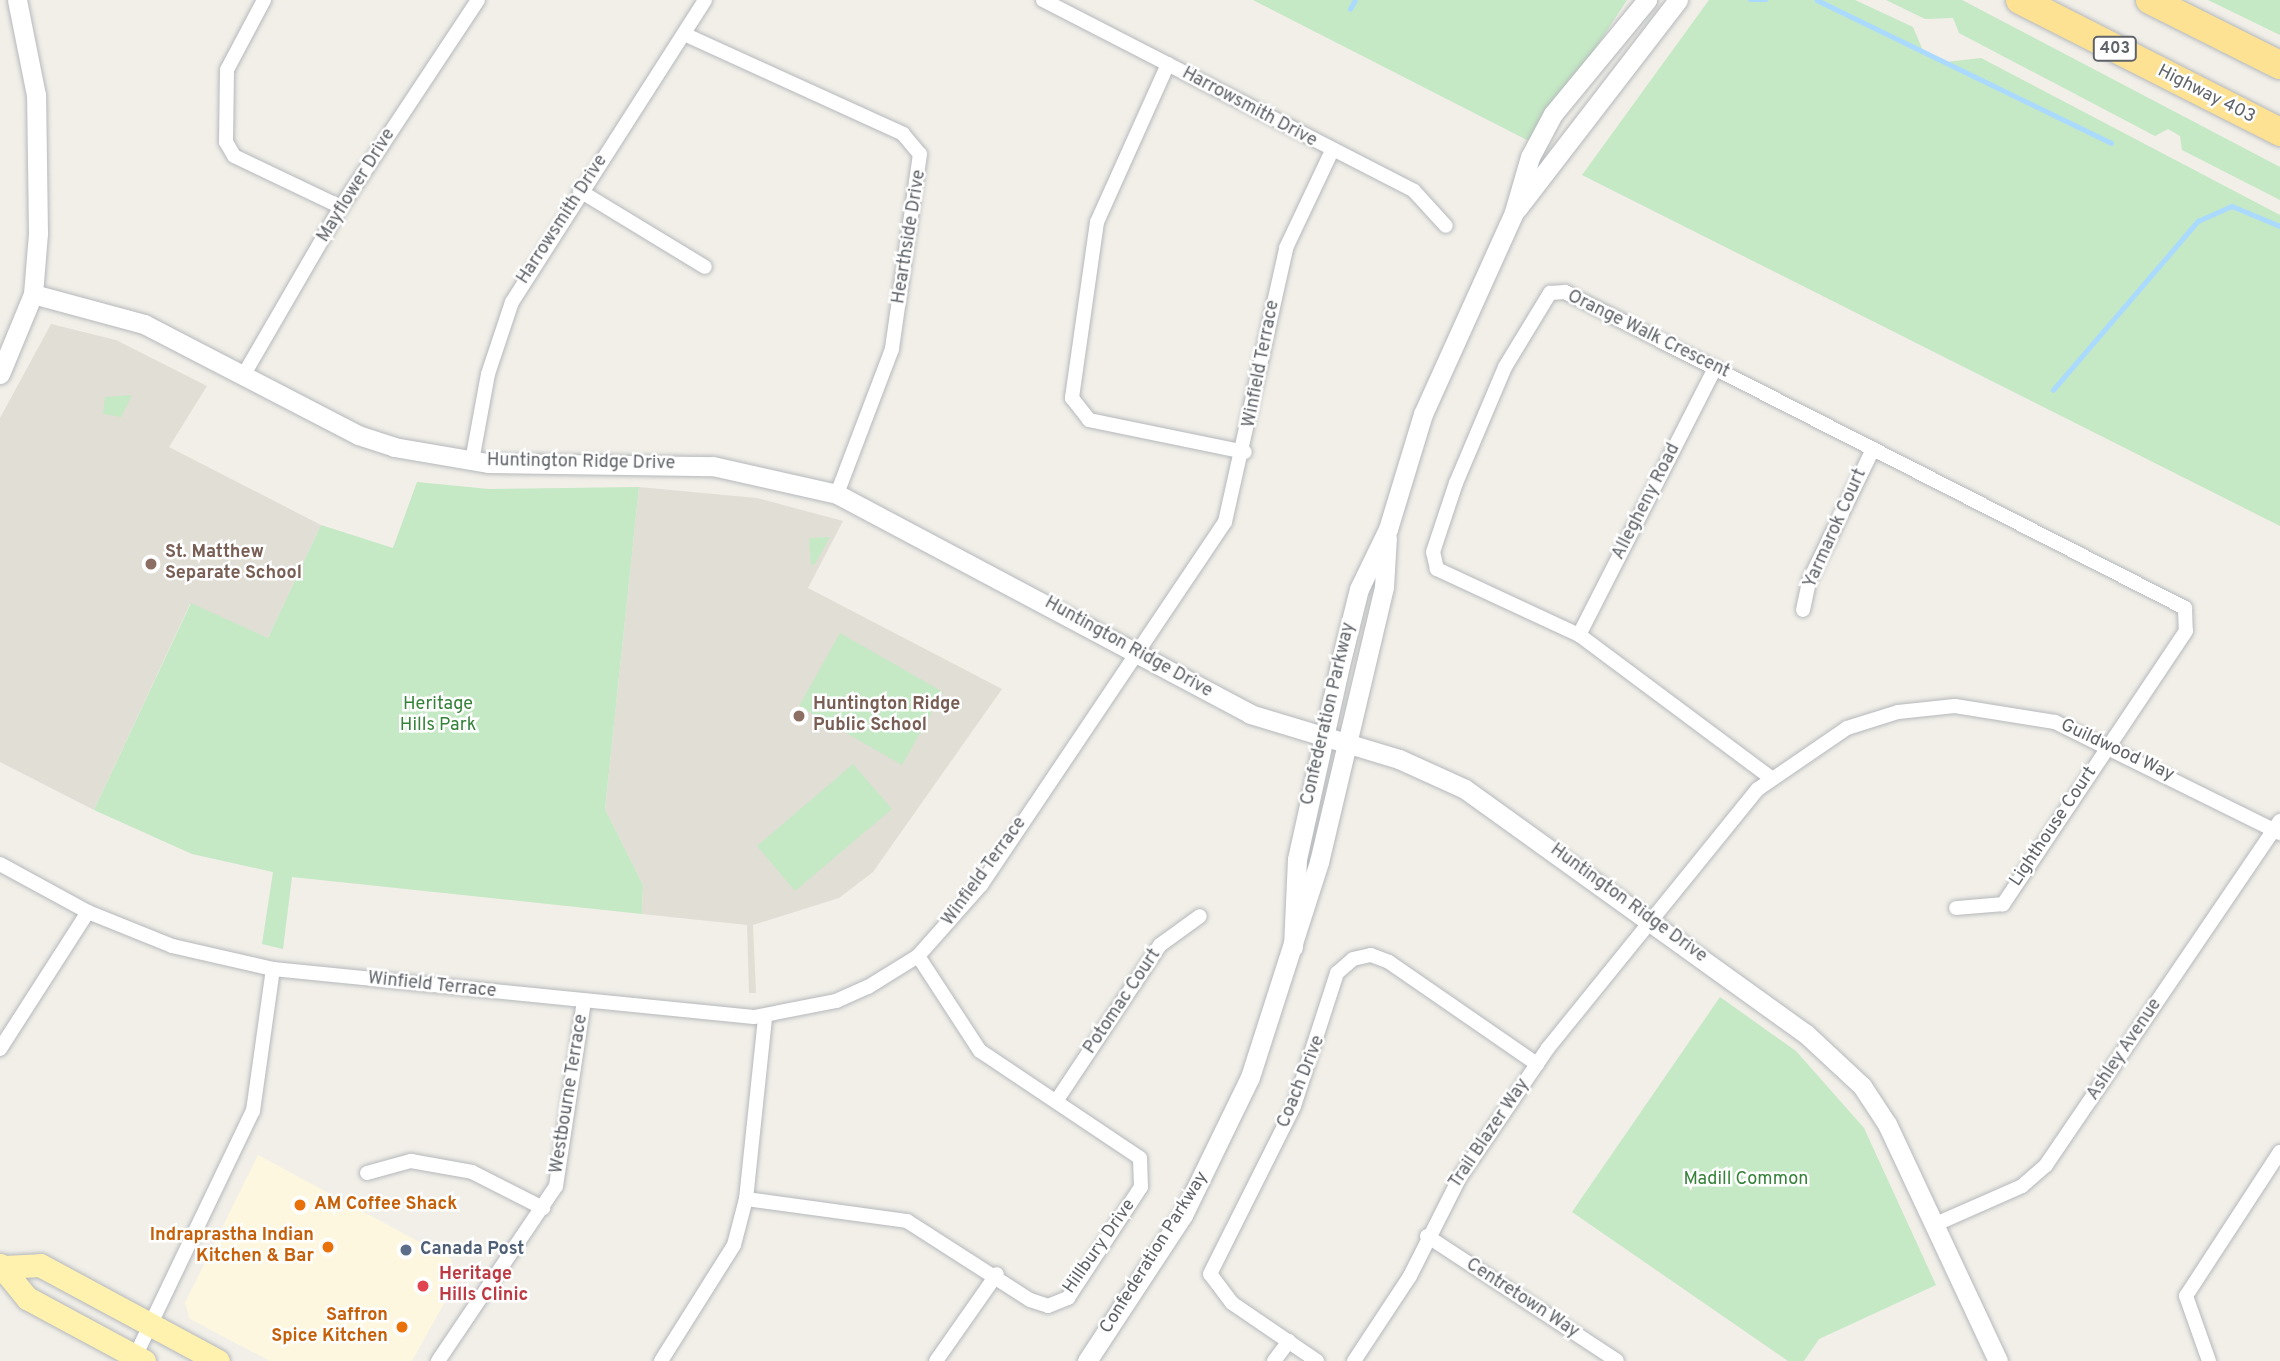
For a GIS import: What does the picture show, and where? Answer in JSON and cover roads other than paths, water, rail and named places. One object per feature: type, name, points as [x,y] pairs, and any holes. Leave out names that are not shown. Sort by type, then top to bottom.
[{"type":"highway","name":"Highway 403","points":[[2020,0],[2280,132]]},
{"type":"highway","points":[[2150,0],[2280,65]]},
{"type":"highway","points":[[2211,98],[2280,139]]},
{"type":"main road","points":[[2,1266],[40,1265],[218,1361]]},
{"type":"main road","points":[[2,1266],[27,1298],[138,1359]]},
{"type":"street","points":[[0,374],[33,294],[38,130],[34,68],[16,0]]},
{"type":"street","points":[[264,0],[228,70],[226,142],[234,156],[341,207]]},
{"type":"street","name":"Mayflower Drive","points":[[243,376],[341,207],[478,0]]},
{"type":"street","name":"Harrowsmith Drive","points":[[472,461],[499,332],[580,191],[705,0]]},
{"type":"street","name":"Harrowsmith Drive","points":[[1043,0],[1168,64],[1331,153],[1414,191],[1446,226]]},
{"type":"street","name":"Confederation Parkway","points":[[1293,947],[1297,859],[1359,589],[1388,529],[1449,346],[1514,212],[1530,157],[1553,114],[1647,0]]},
{"type":"street","name":"Confederation Parkway","points":[[1514,212],[1556,166],[1581,120],[1678,0]]},
{"type":"street","name":"Hearthside Drive","points":[[684,34],[903,134],[920,154],[892,349],[837,494]]},
{"type":"street","points":[[1168,64],[1097,222],[1072,398],[1089,420],[1245,452]]},
{"type":"street","name":"Winfield Terrace","points":[[0,864],[88,912],[173,946],[272,969],[765,1017],[836,1001],[918,956],[981,885],[1225,522],[1245,452],[1286,248],[1331,153]]},
{"type":"street","points":[[580,191],[705,267]]},
{"type":"street","name":"Orange Walk Crescent","points":[[1771,778],[1579,635],[1449,578],[1437,569],[1433,552],[1456,483],[1535,308],[1550,293],[1565,292],[2185,608],[2186,631],[2108,747]]},
{"type":"street","name":"Huntington Ridge Drive","points":[[33,294],[144,324],[358,435],[472,461],[713,466],[837,494],[1250,714],[1399,759],[1483,799],[1649,923],[1805,1033],[1862,1086],[1936,1224],[1994,1360]]},
{"type":"street","name":"Allegheny Road","points":[[1579,635],[1715,368]]},
{"type":"street","name":"Yarmarok Court","points":[[1803,610],[1809,582],[1873,449]]},
{"type":"street","name":"Confederation Parkway","points":[[1087,1361],[1183,1215],[1227,1131],[1293,947],[1347,744],[1384,587],[1388,529]]},
{"type":"street","name":"Guildwood Way","points":[[1649,923],[1771,778],[1847,728],[1898,712],[1955,706],[2055,722],[2278,828]]},
{"type":"street","name":"Lighthouse Court","points":[[1956,908],[2003,904],[2108,747]]},
{"type":"street","name":"Ashley Avenue","points":[[1936,1224],[2022,1186],[2046,1166],[2278,828]]},
{"type":"street","points":[[0,1049],[88,912]]},
{"type":"street","name":"Potomac Court","points":[[1057,1100],[1160,945],[1200,916]]},
{"type":"street","name":"Trail Blazer Way","points":[[1354,1361],[1410,1276],[1427,1236],[1537,1064],[1649,923]]},
{"type":"street","name":"Coach Drive","points":[[1317,1361],[1224,1296],[1210,1274],[1294,1106],[1338,973],[1353,959],[1371,955],[1389,962],[1537,1064]]},
{"type":"street","name":"Hillbury Drive","points":[[746,1199],[907,1222],[997,1275],[1030,1300],[1048,1306],[1068,1298],[1142,1187],[1140,1158],[980,1051],[918,956]]},
{"type":"street","points":[[138,1359],[253,1111],[272,969]]},
{"type":"street","name":"Westbourne Terrace","points":[[438,1361],[542,1208],[562,1166],[583,1001]]},
{"type":"street","points":[[661,1361],[720,1273],[746,1199],[765,1017]]},
{"type":"street","points":[[2209,1361],[2186,1296],[2280,1152]]},
{"type":"street","points":[[367,1173],[411,1161],[472,1172],[542,1208]]},
{"type":"street","name":"Centretown Way","points":[[1427,1236],[1617,1361]]},
{"type":"street","points":[[936,1361],[997,1275]]},
{"type":"street","points":[[1274,1361],[1289,1341]]},
{"type":"waterway","points":[[1350,9],[1355,0]]},
{"type":"waterway","points":[[1750,0],[1766,0]]},
{"type":"waterway","points":[[1817,0],[2111,143]]},
{"type":"waterway","points":[[2053,390],[2198,221],[2232,206],[2280,226]]},
{"type":"place","name":"St. Matthew Separate School","points":[[151,564]]},
{"type":"place","name":"Huntington Ridge Public School","points":[[799,716]]},
{"type":"place","name":"AM Coffee Shack","points":[[300,1205]]},
{"type":"place","name":"Indraprastha Indian Kitchen & Bar","points":[[328,1247]]},
{"type":"place","name":"Canada Post","points":[[406,1250]]},
{"type":"place","name":"Heritage Hills Clinic","points":[[423,1286]]},
{"type":"place","name":"Saffron Spice Kitchen","points":[[402,1327]]},
{"type":"park label","name":"Heritage Hills Park","points":[[438,716]]},
{"type":"park label","name":"Madill Common","points":[[1746,1180]]}]
